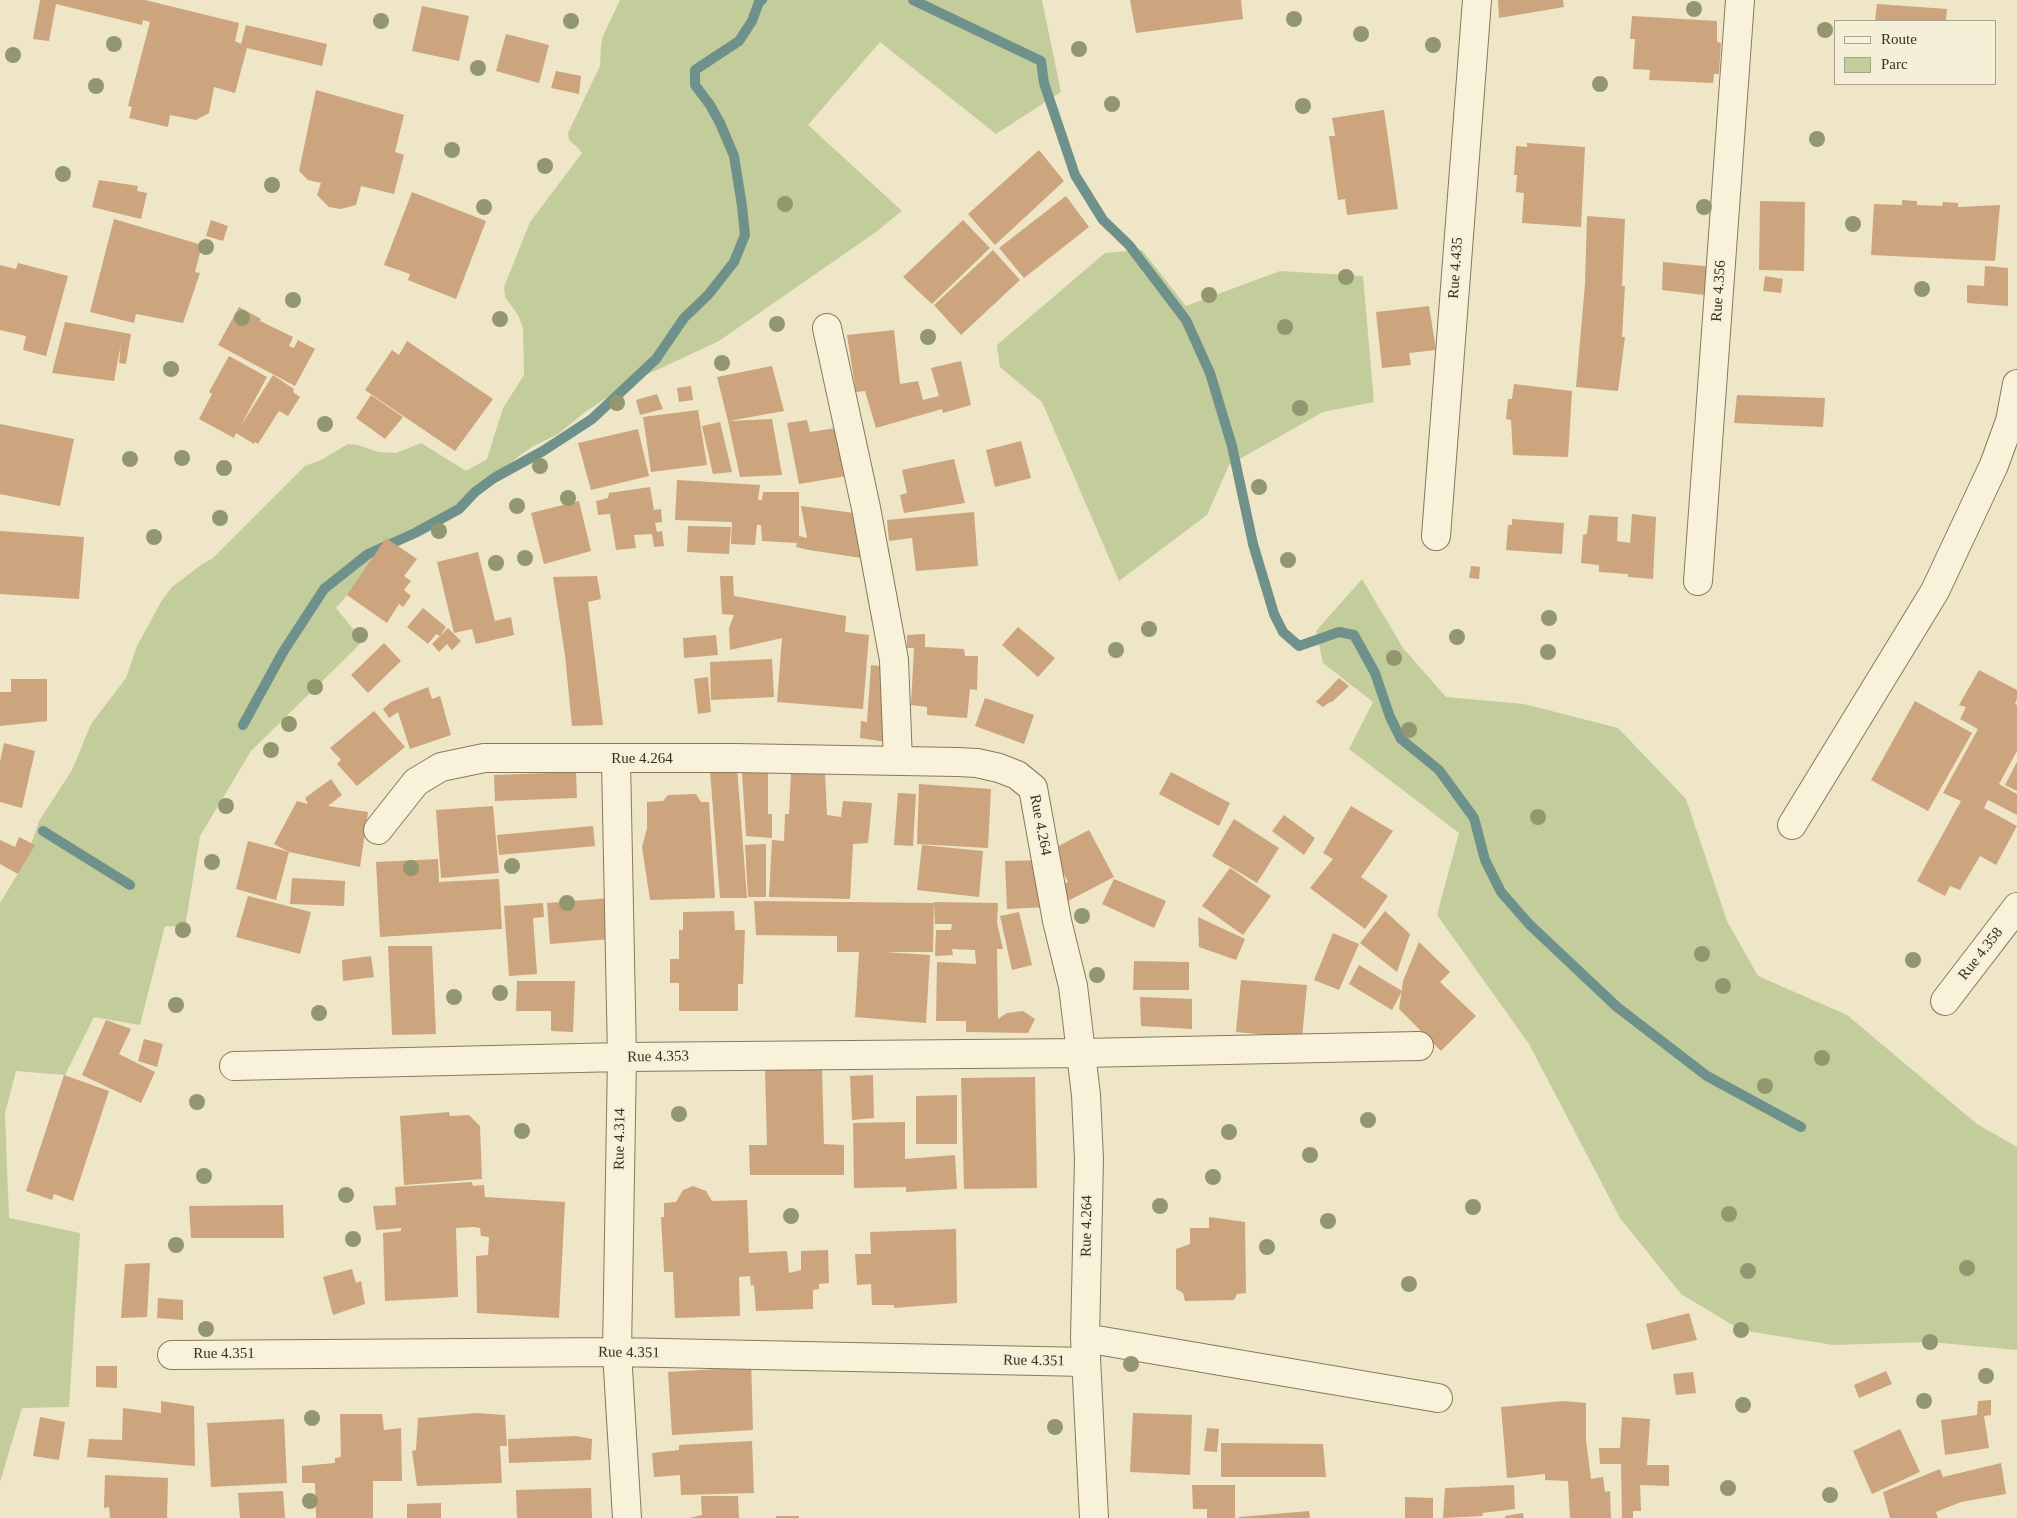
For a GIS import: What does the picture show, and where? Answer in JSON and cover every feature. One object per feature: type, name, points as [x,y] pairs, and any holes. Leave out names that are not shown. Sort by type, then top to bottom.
[{"type":"street","name":"Rue 4.435","points":[[1436,536],[1477,0]]},
{"type":"street","name":"Rue 4.356","points":[[1698,581],[1740,0]]},
{"type":"street","points":[[827,328],[866,508],[892,651],[898,761]]},
{"type":"street","points":[[1792,825],[1934,591],[1994,465],[2010,421],[2017,384]]},
{"type":"street","name":"Rue 4.264","points":[[378,830],[416,782],[442,768],[484,758],[616,760],[735,758],[977,763],[999,768],[1017,775],[1033,788],[1057,921],[1073,986],[1086,1095],[1089,1159],[1085,1350],[1094,1518]]},
{"type":"street","name":"Rue 4.314","points":[[616,760],[622,1057],[617,1352],[627,1518]]},
{"type":"street","name":"Rue 4.358","points":[[1945,1001],[2017,907]]},
{"type":"street","name":"Rue 4.353","points":[[234,1066],[622,1057],[1082,1053],[1419,1046]]},
{"type":"street","name":"Rue 4.351","points":[[172,1355],[1085,1350],[1438,1398]]},
{"type":"green space","points":[[620,0],[1042,0],[1061,92],[996,134],[880,42],[808,125],[902,211],[876,232],[719,341],[629,383],[585,412],[558,434],[520,455],[483,488],[461,503],[459,509],[387,546],[336,608],[363,641],[251,751],[200,836],[185,927],[165,926],[140,1025],[94,1017],[65,1075],[16,1071],[5,1113],[9,1218],[80,1233],[69,1407],[22,1408],[0,1482],[0,903],[25,862],[39,821],[72,770],[91,724],[126,678],[137,646],[162,600],[172,587],[213,558],[305,466],[321,460],[348,444],[358,445],[378,452],[396,453],[421,443],[466,471],[487,459],[503,408],[524,375],[523,328],[518,315],[505,297],[504,287],[530,222],[582,153],[569,140],[568,133],[600,66],[603,36]]},
{"type":"green space","points":[[1142,250],[1186,306],[1280,271],[1363,276],[1374,402],[1323,412],[1229,465],[1207,515],[1119,581],[1042,402],[1000,367],[997,345],[1105,253]]},
{"type":"green space","points":[[1362,579],[1403,648],[1446,697],[1524,704],[1618,728],[1686,799],[1727,921],[1758,976],[1847,1015],[1977,1124],[2017,1147],[2017,1350],[1930,1342],[1833,1345],[1741,1330],[1681,1294],[1620,1218],[1529,1044],[1437,915],[1459,833],[1349,749],[1373,702],[1323,663],[1316,631]]},
{"type":"building","points":[[40,0],[145,0],[239,23],[235,41],[241,44],[246,25],[327,44],[322,66],[247,48],[235,93],[214,87],[209,113],[196,120],[170,115],[168,127],[129,118],[132,107],[128,106],[150,22],[143,20],[142,25],[56,4],[49,41],[33,39]]},
{"type":"building","points":[[1130,0],[1241,0],[1243,19],[1136,33]]},
{"type":"building","points":[[1498,0],[1563,0],[1564,7],[1499,18]]},
{"type":"building","points":[[1877,4],[1947,9],[1946,20],[1875,20]]},
{"type":"building","points":[[422,6],[469,16],[459,61],[412,51]]},
{"type":"building","points":[[1632,16],[1717,21],[1717,42],[1721,43],[1719,74],[1714,74],[1713,83],[1649,80],[1650,70],[1633,69],[1635,39],[1630,39]]},
{"type":"building","points":[[506,34],[549,45],[539,83],[496,71]]},
{"type":"building","points":[[556,71],[581,76],[579,94],[551,88]]},
{"type":"building","points":[[316,90],[404,115],[395,152],[404,155],[394,194],[361,186],[356,205],[341,209],[329,207],[317,195],[321,183],[308,180],[299,171]]},
{"type":"building","points":[[1384,110],[1398,209],[1347,215],[1345,199],[1338,200],[1329,136],[1335,136],[1332,118]]},
{"type":"building","points":[[1527,143],[1585,147],[1581,227],[1522,223],[1524,193],[1516,192],[1517,175],[1514,175],[1516,146],[1527,147]]},
{"type":"building","points":[[1039,150],[1064,181],[995,245],[968,214]]},
{"type":"building","points":[[99,180],[138,186],[137,191],[147,193],[141,219],[92,207]]},
{"type":"building","points":[[412,192],[486,221],[456,299],[408,280],[410,274],[384,265]]},
{"type":"building","points":[[1066,196],[1089,227],[1024,278],[999,248]]},
{"type":"building","points":[[1902,200],[1917,201],[1917,205],[1942,206],[1943,202],[1958,203],[1958,207],[2000,205],[1995,261],[1871,255],[1874,204],[1902,205]]},
{"type":"building","points":[[1760,201],[1805,202],[1804,271],[1759,270]]},
{"type":"building","points":[[1587,216],[1625,219],[1622,286],[1625,286],[1622,337],[1625,337],[1618,391],[1576,387],[1585,284]]},
{"type":"building","points":[[114,219],[202,245],[195,272],[200,273],[183,323],[136,314],[134,323],[90,312]]},
{"type":"building","points":[[211,220],[228,226],[223,241],[206,236]]},
{"type":"building","points":[[963,220],[990,248],[932,304],[903,277]]},
{"type":"building","points":[[993,250],[1020,280],[961,335],[934,305]]},
{"type":"building","points":[[1663,262],[1714,267],[1713,296],[1662,290]]},
{"type":"building","points":[[18,263],[68,276],[46,356],[23,350],[26,336],[0,330],[0,265],[16,269]]},
{"type":"building","points":[[1985,266],[2008,268],[2008,306],[1967,303],[1967,285],[1984,286]]},
{"type":"building","points":[[1765,276],[1783,279],[1781,293],[1763,291]]},
{"type":"building","points":[[1429,306],[1436,350],[1409,353],[1411,365],[1382,368],[1376,312]]},
{"type":"building","points":[[239,307],[261,319],[260,321],[293,337],[289,346],[294,348],[298,340],[315,349],[295,386],[218,345]]},
{"type":"building","points":[[65,322],[131,334],[126,364],[119,363],[121,344],[114,381],[52,373]]},
{"type":"building","points":[[894,330],[900,384],[918,381],[923,400],[939,396],[931,368],[961,361],[971,405],[943,413],[942,409],[876,428],[865,391],[856,392],[847,335]]},
{"type":"building","points":[[407,341],[493,399],[455,451],[365,390],[392,350],[399,355]]},
{"type":"building","points":[[229,356],[267,377],[240,427],[273,375],[294,389],[293,392],[300,397],[288,416],[279,411],[258,444],[255,442],[254,444],[236,433],[234,438],[199,419],[212,394],[209,392]]},
{"type":"building","points":[[772,366],[784,411],[728,421],[717,377]]},
{"type":"building","points":[[1514,384],[1572,391],[1568,457],[1513,455],[1511,420],[1506,419],[1508,399],[1512,399]]},
{"type":"building","points":[[691,386],[693,400],[679,402],[677,388]]},
{"type":"building","points":[[657,394],[663,409],[640,415],[636,400]]},
{"type":"building","points":[[371,395],[403,417],[385,439],[356,418]]},
{"type":"building","points":[[1737,395],[1825,398],[1823,427],[1734,423]]},
{"type":"building","points":[[698,410],[707,465],[651,472],[643,417]]},
{"type":"building","points":[[772,419],[782,475],[740,477],[728,421]]},
{"type":"building","points":[[807,420],[810,432],[843,427],[853,475],[799,484],[787,423]]},
{"type":"building","points":[[720,422],[732,472],[713,474],[702,426]]},
{"type":"building","points":[[0,424],[74,439],[60,506],[0,494]]},
{"type":"building","points":[[638,429],[649,476],[591,490],[578,443]]},
{"type":"building","points":[[1021,441],[1031,478],[995,487],[986,450]]},
{"type":"building","points":[[954,459],[965,503],[904,513],[900,495],[907,493],[902,470]]},
{"type":"building","points":[[677,480],[760,485],[758,500],[762,500],[763,492],[799,492],[799,536],[807,538],[801,506],[854,513],[861,558],[796,547],[797,543],[762,541],[761,525],[757,525],[755,545],[731,544],[732,522],[675,520]]},
{"type":"building","points":[[650,487],[654,510],[661,509],[662,522],[655,523],[657,532],[662,531],[664,546],[654,547],[652,534],[634,535],[636,548],[616,550],[610,514],[598,515],[596,501],[608,498],[609,493]]},
{"type":"building","points":[[579,501],[591,551],[544,564],[531,513]]},
{"type":"building","points":[[974,512],[978,566],[916,571],[912,538],[889,541],[887,520]]},
{"type":"building","points":[[1632,514],[1656,517],[1653,579],[1628,577],[1628,574],[1599,572],[1599,565],[1581,563],[1583,535],[1587,534],[1589,515],[1618,517],[1617,541],[1630,543]]},
{"type":"building","points":[[1512,519],[1564,523],[1562,554],[1506,550],[1508,525],[1512,525]]},
{"type":"building","points":[[688,526],[731,527],[729,554],[687,552]]},
{"type":"building","points":[[0,531],[84,537],[79,599],[0,594]]},
{"type":"building","points":[[386,538],[417,559],[404,576],[411,581],[404,590],[411,596],[403,607],[399,604],[387,623],[347,595]]},
{"type":"building","points":[[478,552],[495,621],[511,617],[514,635],[476,644],[472,629],[454,633],[437,562]]},
{"type":"building","points":[[1471,566],[1480,567],[1479,579],[1469,578]]},
{"type":"building","points":[[597,576],[601,599],[588,602],[603,725],[572,726],[565,655],[553,577]]},
{"type":"building","points":[[720,576],[733,576],[734,596],[846,616],[845,632],[869,635],[863,709],[777,702],[782,638],[730,650],[729,628],[734,615],[722,614]]},
{"type":"building","points":[[423,608],[446,627],[440,636],[436,634],[428,644],[407,627]]},
{"type":"building","points":[[1018,627],[1055,658],[1038,677],[1002,645]]},
{"type":"building","points":[[448,628],[461,641],[452,650],[447,644],[439,652],[432,644]]},
{"type":"building","points":[[925,634],[925,647],[964,649],[965,656],[978,656],[977,690],[970,689],[967,718],[927,715],[927,707],[911,705],[914,648],[907,648],[907,635]]},
{"type":"building","points":[[716,635],[718,655],[684,658],[683,638]]},
{"type":"building","points":[[384,643],[401,661],[368,693],[351,675]]},
{"type":"building","points":[[772,659],[774,697],[711,700],[710,662]]},
{"type":"building","points":[[871,665],[891,667],[886,742],[860,738],[861,721],[867,722]]},
{"type":"building","points":[[1979,670],[2017,690],[2015,704],[2017,705],[2017,751],[1999,784],[2017,794],[2017,815],[1988,800],[1984,808],[2017,826],[1996,865],[1980,856],[1960,890],[1950,886],[1945,896],[1917,881],[1961,801],[1943,793],[1978,729],[1960,719],[1966,707],[1959,705]]},
{"type":"building","points":[[708,677],[711,712],[698,714],[694,679]]},
{"type":"building","points":[[1339,678],[1349,686],[1332,702],[1323,707],[1316,702]]},
{"type":"building","points":[[11,679],[47,679],[47,721],[0,726],[0,692],[11,692]]},
{"type":"building","points":[[428,687],[432,699],[440,696],[451,735],[410,749],[398,712],[389,718],[383,709],[391,702]]},
{"type":"building","points":[[985,698],[1034,715],[1024,744],[975,726]]},
{"type":"building","points":[[1915,701],[1972,733],[1928,811],[1871,780]]},
{"type":"building","points":[[374,711],[405,747],[357,786],[337,764],[341,760],[330,748]]},
{"type":"building","points":[[4,743],[35,751],[22,808],[0,802],[0,762]]},
{"type":"building","points":[[2017,762],[2017,791],[2005,785]]},
{"type":"building","points":[[737,767],[747,898],[720,898],[710,771]]},
{"type":"building","points":[[576,772],[577,798],[495,801],[494,775]]},
{"type":"building","points":[[742,772],[768,772],[768,814],[772,814],[772,838],[746,836]]},
{"type":"building","points":[[813,772],[825,773],[827,815],[841,817],[843,801],[872,803],[868,843],[853,844],[850,899],[769,897],[772,840],[784,841],[785,814],[789,814],[791,773],[813,774]]},
{"type":"building","points":[[1171,772],[1230,803],[1219,826],[1159,794]]},
{"type":"building","points":[[331,779],[342,795],[328,806],[368,812],[360,867],[289,852],[274,844],[297,801],[308,804],[305,798]]},
{"type":"building","points":[[919,784],[991,789],[988,848],[917,844]]},
{"type":"building","points":[[898,793],[916,794],[913,846],[894,845]]},
{"type":"building","points":[[696,794],[701,802],[709,802],[715,898],[650,900],[642,847],[647,828],[647,802],[663,801],[668,795]]},
{"type":"building","points":[[493,806],[499,873],[441,878],[436,810]]},
{"type":"building","points":[[1351,806],[1393,831],[1361,877],[1388,896],[1365,929],[1310,888],[1333,859],[1323,853]]},
{"type":"building","points":[[1284,815],[1315,838],[1304,855],[1272,831]]},
{"type":"building","points":[[1234,819],[1279,848],[1257,883],[1212,856]]},
{"type":"building","points":[[593,826],[595,846],[499,855],[497,835]]},
{"type":"building","points":[[1089,830],[1114,877],[1068,901],[1060,886],[1068,882],[1051,850]]},
{"type":"building","points":[[19,837],[35,845],[18,874],[0,864],[0,840],[15,847]]},
{"type":"building","points":[[248,841],[289,852],[276,900],[236,889]]},
{"type":"building","points":[[766,844],[766,897],[748,897],[745,845]]},
{"type":"building","points":[[922,845],[983,851],[979,897],[917,890]]},
{"type":"building","points":[[438,859],[439,882],[499,879],[502,929],[380,937],[376,862]]},
{"type":"building","points":[[1046,860],[1047,907],[1007,909],[1005,861]]},
{"type":"building","points":[[1230,868],[1271,896],[1243,935],[1202,906]]},
{"type":"building","points":[[292,878],[345,881],[344,906],[290,904]]},
{"type":"building","points":[[1114,879],[1166,901],[1154,928],[1102,904]]},
{"type":"building","points":[[248,896],[311,912],[300,954],[236,937]]},
{"type":"building","points":[[609,898],[612,939],[550,944],[547,903]]},
{"type":"building","points":[[754,901],[934,903],[933,952],[884,952],[930,955],[926,1023],[855,1017],[859,952],[837,952],[837,936],[756,935]]},
{"type":"building","points":[[934,902],[998,903],[997,923],[1003,949],[997,949],[998,1019],[1007,1013],[1023,1011],[1035,1019],[1028,1033],[966,1032],[966,1021],[936,1021],[937,962],[976,964],[975,950],[952,949],[953,955],[935,956],[936,930],[951,930],[952,924],[935,924]]},
{"type":"building","points":[[543,903],[544,917],[533,918],[537,974],[509,976],[504,906]]},
{"type":"building","points":[[734,911],[735,930],[745,930],[743,984],[738,984],[738,1011],[679,1011],[679,983],[670,983],[670,959],[679,959],[679,930],[683,930],[683,912]]},
{"type":"building","points":[[1385,911],[1410,934],[1397,972],[1360,943]]},
{"type":"building","points":[[1019,912],[1032,965],[1012,970],[1000,916]]},
{"type":"building","points":[[1198,917],[1245,939],[1236,960],[1199,947]]},
{"type":"building","points":[[1333,933],[1359,944],[1339,990],[1314,980]]},
{"type":"building","points":[[1419,942],[1450,972],[1440,982],[1476,1016],[1441,1051],[1399,1009],[1403,981]]},
{"type":"building","points":[[388,946],[432,946],[436,1034],[392,1035]]},
{"type":"building","points":[[371,956],[374,977],[343,981],[342,960]]},
{"type":"building","points":[[1134,961],[1189,962],[1189,990],[1133,990]]},
{"type":"building","points":[[1359,965],[1402,991],[1392,1010],[1349,984]]},
{"type":"building","points":[[1241,980],[1307,985],[1302,1038],[1236,1032]]},
{"type":"building","points":[[517,981],[575,981],[573,1032],[551,1031],[551,1011],[516,1011]]},
{"type":"building","points":[[1140,997],[1192,999],[1192,1029],[1141,1026]]},
{"type":"building","points":[[106,1020],[131,1029],[119,1054],[155,1072],[141,1103],[82,1075]]},
{"type":"building","points":[[144,1039],[163,1044],[157,1067],[138,1061]]},
{"type":"building","points":[[765,1068],[822,1068],[824,1144],[844,1145],[844,1175],[750,1175],[749,1145],[767,1145]]},
{"type":"building","points":[[64,1075],[109,1091],[73,1201],[54,1194],[52,1200],[26,1191]]},
{"type":"building","points":[[873,1075],[874,1118],[852,1120],[850,1076]]},
{"type":"building","points":[[1035,1077],[1037,1188],[964,1189],[961,1078]]},
{"type":"building","points":[[957,1095],[957,1144],[916,1144],[916,1096]]},
{"type":"building","points":[[449,1112],[450,1116],[469,1115],[480,1126],[482,1179],[404,1185],[400,1116]]},
{"type":"building","points":[[905,1122],[905,1159],[955,1155],[957,1189],[906,1192],[906,1187],[854,1188],[853,1123]]},
{"type":"building","points":[[472,1182],[473,1186],[484,1185],[485,1197],[565,1202],[559,1318],[477,1313],[476,1256],[488,1255],[489,1237],[481,1236],[480,1228],[474,1227],[456,1228],[458,1297],[385,1301],[383,1233],[401,1231],[401,1228],[376,1230],[373,1206],[396,1205],[395,1187]]},
{"type":"building","points":[[693,1186],[706,1191],[712,1201],[747,1200],[749,1253],[787,1251],[789,1273],[801,1270],[801,1251],[828,1250],[829,1283],[819,1284],[819,1289],[813,1290],[813,1309],[756,1311],[754,1285],[751,1286],[750,1276],[739,1277],[740,1316],[675,1318],[673,1272],[664,1272],[661,1217],[664,1217],[664,1203],[676,1202],[683,1190]]},
{"type":"building","points":[[283,1205],[284,1238],[191,1238],[189,1206]]},
{"type":"building","points":[[1209,1217],[1245,1222],[1246,1293],[1237,1294],[1234,1300],[1185,1301],[1183,1293],[1176,1289],[1176,1249],[1190,1244],[1190,1228],[1209,1228]]},
{"type":"building","points":[[956,1229],[957,1303],[894,1308],[894,1305],[872,1305],[871,1284],[857,1285],[855,1254],[871,1254],[870,1232]]},
{"type":"building","points":[[150,1263],[147,1317],[121,1318],[125,1264]]},
{"type":"building","points":[[352,1269],[356,1283],[361,1281],[365,1304],[333,1315],[323,1277]]},
{"type":"building","points":[[158,1298],[183,1300],[183,1320],[157,1318]]},
{"type":"building","points":[[1689,1313],[1697,1340],[1652,1350],[1646,1324]]},
{"type":"building","points":[[751,1360],[753,1430],[672,1435],[668,1372],[733,1368]]},
{"type":"building","points":[[96,1366],[117,1366],[117,1388],[96,1387]]},
{"type":"building","points":[[1886,1371],[1892,1384],[1859,1398],[1854,1385]]},
{"type":"building","points":[[1693,1372],[1696,1393],[1676,1395],[1673,1374]]},
{"type":"building","points":[[1991,1400],[1991,1415],[1984,1416],[1989,1448],[1945,1455],[1941,1420],[1977,1415],[1978,1401]]},
{"type":"building","points":[[161,1401],[194,1406],[195,1466],[87,1457],[89,1439],[122,1440],[123,1408],[161,1413]]},
{"type":"building","points":[[1563,1401],[1586,1403],[1586,1440],[1591,1479],[1603,1477],[1605,1492],[1610,1491],[1611,1518],[1570,1518],[1568,1481],[1545,1480],[1545,1474],[1507,1478],[1501,1407]]},
{"type":"building","points":[[477,1413],[505,1415],[507,1446],[500,1446],[502,1483],[417,1486],[412,1451],[416,1450],[418,1418]]},
{"type":"building","points":[[1133,1413],[1192,1415],[1190,1475],[1130,1472]]},
{"type":"building","points":[[340,1414],[382,1414],[384,1430],[401,1428],[402,1481],[373,1481],[373,1518],[316,1518],[315,1483],[302,1483],[302,1466],[335,1463],[335,1458],[341,1457]]},
{"type":"building","points":[[40,1417],[65,1422],[59,1460],[33,1456]]},
{"type":"building","points":[[1622,1417],[1650,1419],[1647,1465],[1669,1465],[1669,1486],[1640,1485],[1641,1511],[1633,1511],[1633,1518],[1622,1518],[1621,1464],[1600,1464],[1599,1448],[1620,1448]]},
{"type":"building","points":[[284,1419],[287,1483],[211,1487],[207,1423]]},
{"type":"building","points":[[1207,1428],[1219,1429],[1217,1452],[1204,1451]]},
{"type":"building","points":[[1900,1429],[1920,1472],[1872,1494],[1853,1451]]},
{"type":"building","points":[[576,1436],[592,1439],[591,1460],[509,1463],[508,1439]]},
{"type":"building","points":[[752,1441],[754,1493],[681,1495],[680,1475],[654,1477],[652,1453],[679,1450],[679,1445]]},
{"type":"building","points":[[1221,1443],[1323,1444],[1326,1477],[1221,1477]]},
{"type":"building","points":[[2001,1463],[2006,1494],[1961,1502],[1936,1512],[1938,1518],[1890,1518],[1883,1492],[1940,1469],[1943,1477]]},
{"type":"building","points":[[105,1475],[168,1478],[167,1518],[110,1518],[109,1507],[104,1508]]},
{"type":"building","points":[[1192,1485],[1235,1485],[1235,1518],[1207,1518],[1207,1509],[1193,1509]]},
{"type":"building","points":[[1514,1485],[1515,1509],[1482,1513],[1483,1516],[1443,1518],[1445,1488]]},
{"type":"building","points":[[591,1488],[592,1518],[517,1518],[516,1490]]},
{"type":"building","points":[[283,1491],[285,1518],[240,1518],[238,1493]]},
{"type":"building","points":[[701,1496],[738,1496],[739,1518],[689,1518],[702,1515]]},
{"type":"building","points":[[1405,1497],[1433,1498],[1433,1518],[1405,1518]]},
{"type":"building","points":[[441,1503],[441,1518],[407,1518],[407,1504]]},
{"type":"building","points":[[1309,1511],[1310,1518],[1239,1518],[1239,1517]]},
{"type":"building","points":[[1523,1513],[1524,1518],[1505,1518],[1505,1516]]},
{"type":"building","points":[[776,1516],[799,1516],[799,1518],[776,1518]]},
{"type":"waterway","points":[[243,725],[283,652],[324,589],[368,554],[415,533],[459,509],[475,492],[494,478],[543,451],[592,419],[656,359],[684,318],[708,295],[734,262],[745,235],[734,156],[720,123],[710,105],[695,85],[695,70],[739,41],[752,21],[759,2],[762,0]]},
{"type":"waterway","points":[[913,0],[1041,61],[1044,83],[1075,175],[1103,220],[1129,245],[1186,320],[1210,373],[1232,446],[1253,544],[1274,614],[1283,632],[1299,646],[1339,632],[1354,635],[1375,673],[1390,717],[1401,739],[1439,770],[1474,818],[1485,860],[1501,892],[1529,924],[1617,1007],[1707,1076],[1801,1127]]},
{"type":"waterway","points":[[43,831],[130,885]]}]
